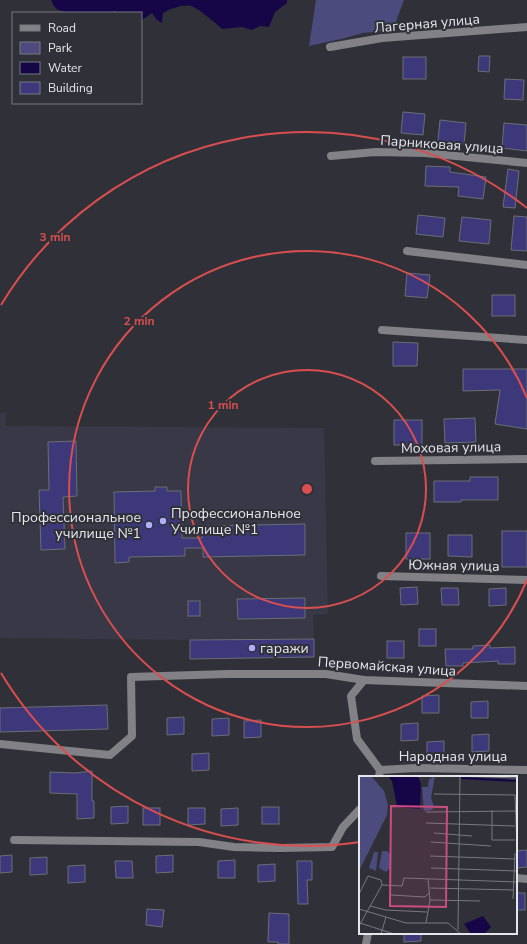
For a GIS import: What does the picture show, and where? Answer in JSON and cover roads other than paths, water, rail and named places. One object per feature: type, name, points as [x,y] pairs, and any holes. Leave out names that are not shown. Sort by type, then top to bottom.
[{"type":"street","name":"Лагерная улица","points":[[330,47],[382,38],[527,27]]},
{"type":"street","name":"Парниковая улица","points":[[331,156],[375,152],[425,153],[527,162]]},
{"type":"street","points":[[408,251],[527,265]]},
{"type":"street","points":[[382,330],[527,340]]},
{"type":"street","name":"Моховая улица","points":[[375,461],[527,459]]},
{"type":"street","name":"Южная улица","points":[[381,576],[527,580]]},
{"type":"street","name":"Первомайская улица","points":[[0,744],[110,754],[132,736],[131,677],[227,674],[318,674],[364,680],[527,686]]},
{"type":"street","points":[[364,680],[351,696],[357,740],[379,773]]},
{"type":"street","name":"Народная улица","points":[[379,773],[416,768],[527,770]]},
{"type":"street","points":[[14,840],[199,842],[234,847],[280,848],[332,846],[343,827],[359,810]]},
{"type":"street","points":[[517,878],[527,879]]},
{"type":"street","points":[[366,944],[368,934]]},
{"type":"water","points":[[51,0],[287,0],[287,3],[275,12],[269,27],[260,26],[252,30],[242,27],[222,29],[203,13],[191,6],[180,6],[163,13],[162,23],[157,20],[152,13],[142,20],[142,12],[65,12],[54,6]]},
{"type":"place","name":"Профессиональное Училище №1","points":[[163,521]]},
{"type":"place","name":"Профессиональное училище №1","points":[[149,525]]},
{"type":"place","name":"гаражи","points":[[252,648]]}]
